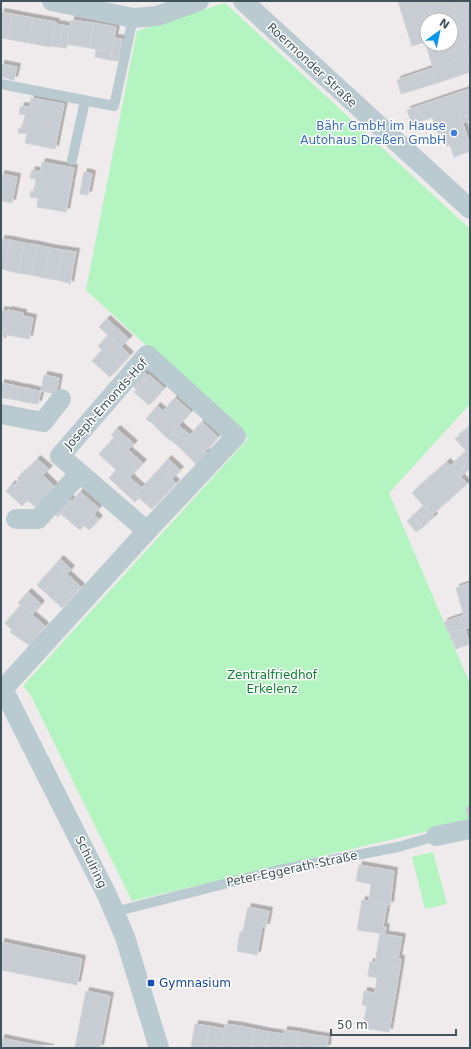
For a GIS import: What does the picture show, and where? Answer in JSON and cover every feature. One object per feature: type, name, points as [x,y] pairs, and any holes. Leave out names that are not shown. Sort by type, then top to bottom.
[{"type":"street","points":[[52,1],[133,18],[157,16],[199,1]]},
{"type":"street","name":"Roermonder Straße","points":[[243,1],[470,209]]},
{"type":"street","name":"Joseph-Emonds-Hof","points":[[2,690],[236,436],[147,355],[60,456],[147,531]]},
{"type":"street","points":[[1,414],[43,422],[60,399]]},
{"type":"street","points":[[16,519],[38,519],[80,474]]},
{"type":"street","name":"Schulring","points":[[2,690],[61,802],[125,937],[159,1048]]},
{"type":"street","name":"Peter-Eggerath-Straße","points":[[436,836],[470,829]]},
{"type":"lane","points":[[1,84],[114,106],[133,18]]},
{"type":"lane","points":[[72,160],[85,101]]},
{"type":"lane","name":"Peter-Eggerath-Straße","points":[[114,912],[279,870],[398,847],[436,836]]},
{"type":"green space","name":"Zentralfriedhof Erkelenz","points":[[225,3],[470,229],[470,404],[389,493],[470,684],[470,821],[132,901],[30,694],[23,686],[248,439],[86,290],[137,31]]},
{"type":"green space","points":[[433,852],[447,904],[425,909],[412,857]]},
{"type":"building","points":[[398,1],[450,1],[454,12],[419,12],[419,44],[412,46]]},
{"type":"building","points":[[450,1],[468,1],[470,6],[470,64],[459,29],[459,12],[453,12]]},
{"type":"building","points":[[1,12],[12,14],[7,39],[1,38]]},
{"type":"building","points":[[12,14],[33,18],[29,43],[7,39]]},
{"type":"building","points":[[33,18],[56,22],[51,47],[29,43]]},
{"type":"building","points":[[71,20],[94,23],[89,48],[67,44]]},
{"type":"building","points":[[94,23],[116,27],[112,52],[89,48]]},
{"type":"building","points":[[55,24],[63,25],[59,47],[51,46]]},
{"type":"building","points":[[63,25],[70,27],[66,48],[59,47]]},
{"type":"building","points":[[459,31],[468,57],[433,68],[428,52],[459,52]]},
{"type":"building","points":[[114,38],[122,39],[118,61],[110,60]]},
{"type":"building","points":[[96,49],[112,52],[110,60],[95,57]]},
{"type":"building","points":[[468,57],[470,72],[437,83],[432,68]]},
{"type":"building","points":[[1,64],[17,67],[14,80],[1,77]]},
{"type":"building","points":[[432,68],[437,83],[401,94],[397,80]]},
{"type":"building","points":[[469,89],[470,105],[412,124],[407,110]]},
{"type":"building","points":[[31,98],[64,104],[55,149],[25,143],[27,134],[18,133],[19,128],[22,129],[25,115],[19,114],[21,106],[30,107]]},
{"type":"building","points":[[470,105],[470,115],[461,118],[458,109]]},
{"type":"building","name":"Bähr GmbH im Hause Autohaus Dreßen GmbH","points":[[458,109],[470,145],[470,151],[454,157],[450,145],[446,146],[441,133],[438,134],[432,117]]},
{"type":"building","points":[[470,115],[470,120],[462,123],[461,118]]},
{"type":"building","points":[[42,162],[74,168],[66,212],[37,207],[38,198],[30,197],[31,191],[34,192],[36,179],[30,178],[32,170],[40,172]]},
{"type":"building","points":[[84,172],[92,174],[88,195],[80,194]]},
{"type":"building","points":[[1,174],[17,177],[12,203],[1,201]]},
{"type":"building","points":[[1,239],[10,240],[5,270],[1,269]]},
{"type":"building","points":[[10,240],[24,243],[18,273],[5,270]]},
{"type":"building","points":[[24,243],[37,245],[31,275],[18,273]]},
{"type":"building","points":[[37,245],[50,248],[44,278],[31,275]]},
{"type":"building","points":[[50,248],[63,250],[57,280],[44,278]]},
{"type":"building","points":[[63,250],[76,251],[70,285],[69,283],[57,280]]},
{"type":"building","points":[[1,310],[7,311],[2,341],[1,341]]},
{"type":"building","points":[[8,310],[23,313],[23,316],[33,318],[29,339],[3,334]]},
{"type":"building","points":[[107,319],[129,339],[121,347],[99,327]]},
{"type":"building","points":[[108,335],[130,355],[110,377],[92,361],[102,350],[98,346]]},
{"type":"building","points":[[142,371],[148,376],[136,389],[131,384]]},
{"type":"building","points":[[44,375],[59,378],[56,394],[41,391]]},
{"type":"building","points":[[149,375],[164,388],[149,405],[134,392]]},
{"type":"building","points":[[1,383],[6,384],[3,398],[1,397]]},
{"type":"building","points":[[6,384],[12,385],[10,399],[3,398]]},
{"type":"building","points":[[12,385],[19,387],[17,400],[10,399]]},
{"type":"building","points":[[19,387],[27,388],[24,402],[17,400]]},
{"type":"building","points":[[27,388],[34,390],[31,403],[24,402]]},
{"type":"building","points":[[34,390],[41,391],[38,404],[31,403]]},
{"type":"building","points":[[175,398],[191,412],[167,438],[152,423]]},
{"type":"building","points":[[157,406],[163,411],[152,423],[146,419]]},
{"type":"building","points":[[202,422],[218,437],[195,463],[179,447]]},
{"type":"building","points":[[179,425],[184,430],[173,442],[167,438]]},
{"type":"building","points":[[470,426],[470,455],[455,439]]},
{"type":"building","points":[[117,429],[134,444],[128,450],[111,435]]},
{"type":"building","points":[[184,430],[190,435],[179,447],[173,442]]},
{"type":"building","points":[[114,438],[143,463],[127,480],[99,454]]},
{"type":"building","points":[[467,451],[470,455],[470,466],[461,456]]},
{"type":"building","points":[[205,452],[211,457],[201,468],[195,463]]},
{"type":"building","points":[[461,456],[470,466],[466,472],[456,461]]},
{"type":"building","points":[[37,459],[49,469],[43,475],[32,465]]},
{"type":"building","points":[[168,459],[180,470],[172,479],[160,468]]},
{"type":"building","points":[[456,461],[466,472],[460,477],[450,466]]},
{"type":"building","points":[[447,462],[467,484],[432,515],[412,493]]},
{"type":"building","points":[[32,465],[54,486],[35,507],[13,487],[19,480],[17,478]]},
{"type":"building","points":[[160,468],[176,483],[152,509],[135,495]]},
{"type":"building","points":[[116,470],[127,480],[130,477],[136,483],[126,494],[109,478]]},
{"type":"building","points":[[136,483],[142,488],[135,495],[139,498],[135,502],[126,494]]},
{"type":"building","points":[[12,484],[27,500],[22,506],[6,491]]},
{"type":"building","points":[[80,492],[99,508],[80,530],[61,514]]},
{"type":"building","points":[[68,497],[72,501],[58,517],[53,513]]},
{"type":"building","points":[[424,506],[434,517],[428,522],[418,511]]},
{"type":"building","points":[[418,511],[428,522],[423,527],[413,516]]},
{"type":"building","points":[[94,514],[99,519],[89,530],[84,525]]},
{"type":"building","points":[[413,516],[423,527],[416,532],[407,521]]},
{"type":"building","points":[[60,559],[71,569],[67,574],[56,564]]},
{"type":"building","points":[[56,564],[81,587],[62,608],[37,585]]},
{"type":"building","points":[[470,583],[470,615],[464,616],[456,588]]},
{"type":"building","points":[[28,592],[41,604],[32,615],[18,603]]},
{"type":"building","points":[[21,605],[45,626],[29,645],[10,632],[12,630],[5,623]]},
{"type":"building","points":[[464,615],[470,615],[470,627],[449,633],[444,622]]},
{"type":"building","points":[[465,629],[467,636],[452,640],[449,633]]},
{"type":"building","points":[[467,636],[470,644],[456,649],[452,640]]},
{"type":"building","points":[[470,806],[470,818],[468,818],[466,807]]},
{"type":"building","points":[[359,865],[394,871],[390,905],[369,901],[371,884],[356,881]]},
{"type":"building","points":[[362,900],[387,905],[383,927],[386,927],[385,934],[357,930]]},
{"type":"building","points":[[248,907],[269,911],[266,927],[262,926],[257,955],[237,951],[240,932],[243,932]]},
{"type":"building","points":[[380,934],[402,937],[398,959],[401,959],[400,967],[375,963]]},
{"type":"building","points":[[1,942],[82,959],[77,985],[1,970]]},
{"type":"building","points":[[370,962],[400,967],[395,997],[375,993],[377,978],[368,976]]},
{"type":"building","points":[[86,991],[110,996],[100,1048],[75,1048]]},
{"type":"building","points":[[364,991],[395,997],[389,1032],[363,1028],[367,1006],[362,1005]]},
{"type":"building","points":[[195,1024],[209,1026],[206,1048],[191,1048]]},
{"type":"building","points":[[225,1024],[240,1026],[236,1048],[221,1048]]},
{"type":"building","points":[[209,1026],[224,1029],[221,1048],[206,1048]]},
{"type":"building","points":[[240,1026],[254,1029],[251,1048],[236,1048]]},
{"type":"building","points":[[254,1029],[269,1032],[266,1048],[251,1048]]},
{"type":"building","points":[[284,1030],[299,1032],[297,1048],[281,1048]]},
{"type":"building","points":[[269,1032],[284,1034],[281,1048],[266,1048]]},
{"type":"building","points":[[299,1032],[314,1035],[312,1048],[297,1048]]},
{"type":"building","points":[[314,1035],[328,1037],[327,1048],[312,1048]]},
{"type":"building","points":[[1,1038],[50,1048],[1,1048]]},
{"type":"place","name":"Bähr GmbH im Hause Autohaus Dreßen GmbH","points":[[454,133]]},
{"type":"place","name":"Gymnasium","points":[[151,983]]}]
